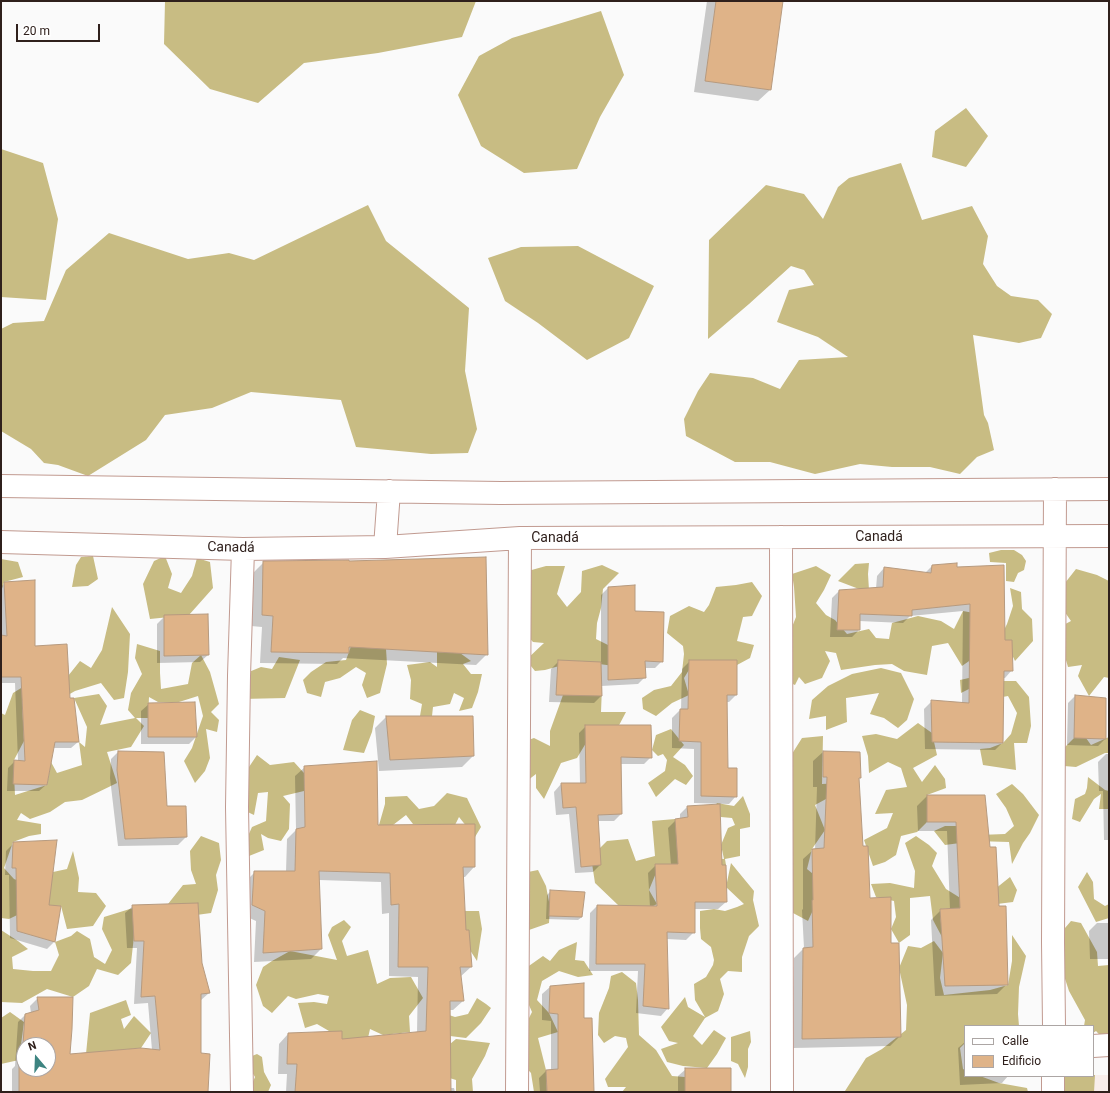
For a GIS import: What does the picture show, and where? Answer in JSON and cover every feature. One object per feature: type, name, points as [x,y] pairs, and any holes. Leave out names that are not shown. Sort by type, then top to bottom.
[{"type":"street","points":[[1,486],[501,493],[1109,489]]},
{"type":"street","points":[[1054,1025],[1055,489]]},
{"type":"street","points":[[385,547],[389,491]]},
{"type":"street","name":"Canadá","points":[[1,542],[243,549],[385,547],[520,538],[1109,536]]},
{"type":"street","points":[[781,537],[782,1092]]},
{"type":"street","points":[[517,1092],[520,538]]},
{"type":"street","points":[[242,1092],[237,800],[238,684],[243,549]]},
{"type":"street","points":[[1094,1046],[1109,1045]]},
{"type":"street","points":[[1053,1077],[1053,1092]]},
{"type":"shaded area","points":[[165,1],[476,1],[462,37],[378,53],[304,63],[258,103],[210,89],[164,44]]},
{"type":"shaded area","points":[[601,11],[624,75],[600,117],[577,169],[524,173],[481,146],[458,95],[479,56],[512,38]]},
{"type":"shaded area","points":[[966,108],[988,136],[977,152],[966,167],[932,157],[935,131]]},
{"type":"shaded area","points":[[1,149],[43,163],[58,219],[46,300],[1,297]]},
{"type":"shaded area","points":[[901,163],[922,220],[972,206],[988,236],[983,264],[997,286],[1011,296],[1038,300],[1052,314],[1041,338],[1019,343],[973,335],[984,415],[988,423],[994,450],[977,457],[960,474],[930,467],[892,467],[860,464],[815,474],[770,462],[735,462],[686,436],[684,419],[698,391],[710,373],[753,378],[780,389],[799,360],[848,357],[818,337],[777,322],[789,290],[814,285],[804,270],[791,266],[708,339],[709,240],[766,185],[804,194],[823,219],[838,187],[849,178]]},
{"type":"shaded area","points":[[368,205],[386,241],[469,308],[465,371],[477,429],[468,453],[431,454],[356,447],[341,400],[251,392],[212,408],[165,415],[146,440],[88,476],[58,465],[44,463],[31,449],[1,431],[1,329],[13,323],[44,321],[66,270],[109,233],[188,259],[229,253],[254,260]]},
{"type":"shaded area","points":[[578,246],[654,286],[629,338],[587,360],[538,323],[505,301],[488,258],[521,247]]},
{"type":"shaded area","points":[[1001,550],[1014,550],[1022,555],[1026,561],[1024,570],[1018,573],[1014,582],[1006,581],[1006,563],[990,562],[989,553]]},
{"type":"shaded area","points":[[93,556],[98,579],[88,586],[72,587],[76,565],[81,557]]},
{"type":"shaded area","points":[[165,556],[172,574],[168,588],[181,593],[192,576],[197,558],[210,562],[213,588],[189,615],[150,619],[143,584],[154,561]]},
{"type":"shaded area","points":[[1,559],[18,562],[23,577],[4,582],[1,592]]},
{"type":"shaded area","points":[[869,563],[869,590],[859,589],[838,581],[855,564]]},
{"type":"shaded area","points":[[602,565],[619,573],[603,589],[601,608],[597,623],[596,639],[622,652],[614,666],[577,661],[545,670],[535,671],[526,660],[544,643],[533,642],[522,630],[528,571],[546,566],[565,566],[557,594],[567,607],[581,592],[582,571]]},
{"type":"shaded area","points":[[816,566],[831,575],[816,603],[826,615],[835,620],[847,634],[869,629],[876,638],[889,639],[892,623],[918,616],[941,621],[954,629],[963,611],[974,613],[1003,632],[1013,606],[1010,588],[1021,592],[1022,609],[1032,619],[1033,641],[1015,661],[1005,640],[973,642],[972,659],[962,666],[948,643],[932,646],[927,675],[904,671],[892,664],[841,670],[836,653],[825,651],[830,661],[822,678],[805,684],[799,677],[795,685],[781,679],[792,627],[796,617],[792,574]]},
{"type":"shaded area","points":[[1076,569],[1097,575],[1109,581],[1109,678],[1104,677],[1089,696],[1078,676],[1082,665],[1068,667],[1063,650],[1054,630],[1071,621],[1062,608],[1065,583]]},
{"type":"shaded area","points":[[752,582],[762,596],[752,616],[743,617],[737,641],[754,645],[750,658],[737,665],[695,660],[684,678],[689,695],[672,703],[656,716],[643,709],[642,698],[654,690],[671,686],[682,672],[684,654],[683,646],[667,633],[670,616],[689,606],[704,612],[709,605],[716,587]]},
{"type":"shaded area","points":[[112,607],[130,634],[128,672],[124,698],[114,700],[101,683],[75,691],[61,699],[68,676],[80,661],[91,668],[102,650]]},
{"type":"shaded area","points":[[354,638],[386,649],[387,664],[380,693],[367,698],[362,685],[366,673],[356,667],[340,678],[325,682],[321,697],[307,693],[303,680],[311,672],[326,662],[346,660]]},
{"type":"shaded area","points":[[137,644],[160,651],[161,689],[188,684],[192,663],[201,655],[210,672],[219,704],[211,712],[219,720],[217,732],[206,729],[210,758],[205,771],[195,783],[184,761],[192,748],[203,716],[198,696],[179,702],[158,702],[149,697],[148,718],[136,718],[144,726],[131,747],[107,752],[117,783],[82,800],[65,802],[50,812],[30,819],[21,813],[17,820],[41,824],[41,834],[29,836],[13,842],[4,868],[14,879],[33,886],[49,884],[53,872],[67,869],[73,851],[79,878],[78,892],[96,893],[106,906],[93,926],[67,929],[61,906],[38,905],[9,919],[1,918],[1,713],[5,715],[13,693],[31,682],[31,695],[22,701],[24,741],[14,760],[15,795],[47,785],[51,762],[57,773],[82,765],[79,742],[85,747],[87,727],[74,698],[99,694],[107,706],[100,725],[135,718],[128,710],[131,693],[142,674],[135,658]]},
{"type":"shaded area","points":[[437,652],[460,653],[471,661],[463,664],[471,674],[482,674],[478,692],[472,708],[459,711],[464,698],[454,693],[450,704],[433,707],[432,716],[420,716],[422,704],[410,699],[411,680],[407,665],[430,662],[437,667]]},
{"type":"shaded area","points":[[279,657],[300,660],[285,698],[242,699],[239,676],[261,667],[272,669]]},
{"type":"shaded area","points":[[881,668],[901,673],[914,699],[907,720],[898,728],[884,718],[870,714],[879,693],[846,698],[847,722],[826,730],[826,716],[809,719],[812,700],[828,686],[852,674]]},
{"type":"shaded area","points":[[982,675],[1001,681],[1016,681],[1029,697],[1031,726],[1027,743],[1014,743],[1016,770],[983,765],[980,749],[990,748],[1003,743],[1011,734],[1017,713],[1008,696],[992,699],[969,689],[961,693],[960,680]]},
{"type":"shaded area","points":[[602,687],[601,712],[626,712],[616,731],[592,733],[577,758],[561,763],[544,799],[536,788],[536,774],[519,787],[520,743],[534,738],[550,746],[550,731],[563,695]]},
{"type":"shaded area","points":[[360,710],[375,716],[372,732],[364,753],[343,750],[352,720]]},
{"type":"shaded area","points":[[918,723],[932,733],[937,755],[913,768],[922,782],[935,765],[945,779],[946,788],[927,795],[927,822],[917,832],[901,836],[896,855],[885,862],[873,866],[864,840],[887,828],[893,813],[875,814],[886,790],[907,787],[901,768],[888,762],[869,773],[868,756],[862,736],[876,734],[897,739]]},
{"type":"shaded area","points":[[671,729],[684,745],[673,757],[685,765],[693,776],[686,785],[675,779],[656,797],[648,783],[665,771],[667,760],[663,754],[658,756],[652,750],[656,735]]},
{"type":"shaded area","points":[[823,736],[822,784],[844,783],[844,794],[826,799],[815,805],[825,830],[812,849],[807,869],[818,878],[818,899],[808,921],[793,913],[787,881],[790,757],[802,738]]},
{"type":"shaded area","points":[[1109,737],[1109,753],[1105,753],[1076,767],[1064,766],[1060,752],[1074,738],[1086,738],[1091,745]]},
{"type":"shaded area","points":[[257,755],[270,765],[294,762],[304,773],[304,791],[283,796],[290,804],[289,829],[281,841],[268,838],[261,834],[264,850],[249,856],[244,845],[252,827],[266,821],[268,792],[258,793],[254,815],[237,807],[237,785]]},
{"type":"shaded area","points":[[1088,777],[1105,790],[1109,791],[1109,809],[1099,809],[1101,794],[1094,799],[1080,822],[1072,819],[1075,799],[1085,794]]},
{"type":"shaded area","points":[[1012,784],[1023,794],[1039,815],[1012,864],[1009,842],[975,841],[945,845],[934,831],[945,826],[962,826],[979,835],[1005,834],[1014,826],[1006,808],[996,794]]},
{"type":"shaded area","points":[[447,793],[467,798],[481,827],[475,837],[459,817],[453,829],[438,825],[413,824],[406,815],[393,825],[379,825],[385,804],[385,797],[407,796],[419,809],[434,806]]},
{"type":"shaded area","points":[[743,796],[750,814],[750,827],[740,829],[740,856],[725,859],[726,865],[656,873],[649,890],[657,904],[642,912],[618,905],[595,883],[591,857],[607,841],[628,839],[636,861],[655,856],[652,821],[675,819],[684,856],[724,859],[721,845],[728,828],[735,825],[732,818],[721,817],[713,809],[717,803],[734,806]]},
{"type":"shaded area","points":[[201,836],[219,843],[221,860],[216,875],[218,890],[211,913],[189,916],[168,904],[183,885],[196,884],[191,870],[190,851]]},
{"type":"shaded area","points":[[916,836],[937,853],[932,866],[946,889],[962,899],[995,889],[1010,877],[1017,890],[1013,902],[965,908],[940,909],[942,937],[933,920],[930,896],[910,898],[910,935],[899,943],[891,929],[896,917],[894,901],[876,897],[871,884],[890,883],[914,888],[915,871],[905,843]]},
{"type":"shaded area","points":[[731,863],[754,891],[753,900],[759,926],[749,936],[742,957],[742,972],[728,971],[720,979],[724,994],[718,1011],[705,1018],[693,1036],[702,1045],[714,1030],[726,1038],[707,1068],[683,1066],[667,1062],[661,1049],[678,1043],[669,1041],[661,1027],[685,997],[688,1007],[705,1017],[695,1000],[694,984],[706,977],[713,965],[714,960],[711,947],[701,939],[700,911],[714,909],[725,911],[744,904],[726,887]]},
{"type":"shaded area","points":[[538,870],[546,886],[550,907],[549,923],[529,930],[528,872]]},
{"type":"shaded area","points":[[1087,872],[1093,882],[1094,899],[1105,906],[1109,904],[1109,918],[1096,922],[1078,887]]},
{"type":"shaded area","points":[[133,908],[134,936],[131,963],[118,975],[97,969],[89,986],[73,997],[47,989],[22,1003],[1,1002],[1,930],[28,949],[12,957],[13,969],[51,971],[59,955],[55,942],[71,936],[77,931],[90,939],[94,957],[105,964],[112,950],[102,929],[104,917]]},
{"type":"shaded area","points":[[461,911],[479,911],[482,929],[477,961],[457,930]]},
{"type":"shaded area","points":[[344,920],[351,927],[342,941],[347,956],[368,950],[377,984],[390,978],[411,977],[423,998],[409,1016],[410,1032],[383,1035],[370,1029],[364,1056],[342,1045],[329,1031],[317,1024],[305,1028],[298,1003],[314,1002],[327,1004],[329,996],[318,994],[296,999],[288,996],[272,1013],[263,1006],[256,985],[263,967],[290,951],[337,960],[328,935],[332,927]]},
{"type":"shaded area","points":[[1071,921],[1081,923],[1097,952],[1098,966],[1109,965],[1109,1045],[1096,1031],[1094,1032],[1094,1025],[1084,1025],[1085,1020],[1069,991],[1053,942]]},
{"type":"shaded area","points":[[1012,935],[1026,956],[1019,987],[1019,1025],[964,1025],[964,1044],[960,1048],[964,1077],[983,1077],[999,1083],[1027,1088],[1028,1092],[840,1092],[845,1091],[866,1058],[882,1049],[906,1030],[907,1005],[899,968],[908,946],[921,948],[934,941],[943,953],[940,978],[944,995],[990,990],[1008,985],[1012,961]]},
{"type":"shaded area","points":[[577,942],[575,960],[584,961],[593,975],[578,977],[559,971],[542,981],[537,1000],[549,1013],[558,1032],[538,1038],[546,1070],[547,1092],[534,1092],[531,1073],[518,1059],[522,1032],[532,1012],[516,975],[543,956],[550,961],[559,950]]},
{"type":"shaded area","points":[[622,972],[636,983],[639,1035],[656,1050],[672,1076],[685,1077],[685,1092],[622,1092],[626,1087],[608,1087],[605,1079],[628,1047],[626,1038],[615,1036],[604,1043],[598,1035],[599,1013],[609,988],[611,976]]},
{"type":"shaded area","points":[[477,998],[491,1008],[481,1023],[466,1038],[442,1035],[443,1013],[455,1017],[468,1014]]},
{"type":"shaded area","points":[[126,1000],[131,1015],[121,1019],[124,1029],[134,1016],[151,1033],[141,1048],[86,1054],[90,1013]]},
{"type":"shaded area","points":[[10,1012],[24,1022],[22,1037],[16,1037],[16,1061],[1,1064],[1,1018]]},
{"type":"shaded area","points":[[750,1031],[751,1042],[748,1049],[748,1067],[745,1078],[738,1064],[731,1061],[731,1037]]},
{"type":"shaded area","points":[[456,1039],[490,1043],[485,1056],[472,1079],[473,1092],[456,1092],[456,1080],[443,1076],[444,1049]]},
{"type":"shaded area","points":[[257,1054],[262,1057],[264,1072],[271,1085],[268,1092],[249,1091],[255,1077],[247,1064],[247,1058]]},
{"type":"shaded area","points":[[1094,1075],[1109,1075],[1109,1092],[1061,1092],[1089,1077],[1094,1077]]},
{"type":"shaded area","points":[[1095,1075],[1094,1092],[1064,1092],[1061,1077],[1094,1077]]},
{"type":"building","points":[[716,1],[783,1],[771,90],[705,81]]},
{"type":"building","points":[[486,557],[488,655],[349,647],[349,653],[271,652],[273,616],[262,615],[263,561],[349,561]]},
{"type":"building","points":[[957,563],[957,567],[1004,565],[1005,640],[1012,640],[1013,671],[1004,671],[1003,743],[932,742],[931,700],[969,703],[970,604],[912,610],[912,616],[860,614],[860,630],[837,630],[839,590],[883,587],[884,567],[931,573],[932,565]]},
{"type":"building","points":[[35,580],[35,646],[67,644],[70,698],[74,698],[79,742],[55,742],[47,785],[13,784],[14,760],[25,761],[21,677],[1,677],[1,635],[7,636],[4,582]]},
{"type":"building","points":[[635,585],[635,611],[664,612],[663,662],[645,661],[646,678],[608,680],[608,587]]},
{"type":"building","points":[[208,614],[209,655],[164,656],[164,615]]},
{"type":"building","points":[[558,660],[601,662],[602,696],[556,695]]},
{"type":"building","points":[[689,660],[737,660],[737,695],[727,695],[728,768],[737,768],[737,797],[701,796],[701,742],[679,741],[680,709],[688,709]]},
{"type":"building","points":[[1075,695],[1106,698],[1106,739],[1074,738]]},
{"type":"building","points":[[195,702],[197,737],[148,737],[148,703]]},
{"type":"building","points":[[386,716],[473,716],[474,756],[390,760]]},
{"type":"building","points":[[585,725],[651,725],[652,758],[621,757],[622,814],[598,815],[601,865],[581,867],[576,807],[563,808],[561,783],[586,783]]},
{"type":"building","points":[[118,751],[164,752],[167,806],[186,806],[187,837],[125,839],[117,770]]},
{"type":"building","points":[[823,751],[860,752],[861,778],[859,778],[863,846],[868,846],[870,898],[891,897],[891,943],[899,943],[901,1037],[802,1039],[803,948],[813,947],[812,849],[824,848],[827,777],[823,777]]},
{"type":"building","points":[[377,761],[378,825],[475,824],[475,867],[463,867],[466,930],[469,930],[472,967],[460,967],[464,1001],[450,1001],[451,1092],[295,1092],[297,1064],[287,1064],[288,1033],[342,1031],[342,1039],[426,1031],[428,967],[398,967],[399,904],[391,905],[390,873],[319,871],[322,949],[263,953],[265,911],[252,905],[254,871],[295,871],[296,829],[305,827],[304,766]]},
{"type":"building","points":[[927,795],[985,795],[990,847],[996,847],[999,906],[1006,906],[1008,985],[945,986],[940,909],[960,908],[956,822],[927,822]]},
{"type":"building","points":[[720,804],[722,865],[726,865],[727,902],[695,902],[695,933],[667,932],[669,1009],[643,1006],[645,964],[596,964],[597,905],[657,906],[655,864],[678,864],[675,819],[688,817],[687,806]]},
{"type":"building","points":[[57,840],[49,905],[61,906],[55,942],[17,931],[16,868],[12,868],[13,842]]},
{"type":"building","points":[[550,890],[585,892],[582,917],[549,916]]},
{"type":"building","points":[[198,903],[202,963],[210,993],[201,994],[201,1053],[210,1054],[208,1092],[19,1092],[19,1077],[56,1077],[56,1037],[24,1037],[25,1014],[39,1010],[37,997],[73,997],[70,1054],[141,1048],[160,1050],[155,996],[141,997],[144,941],[134,941],[132,905]]},
{"type":"building","points":[[584,983],[584,1018],[592,1018],[594,1092],[547,1092],[546,1070],[558,1069],[558,1014],[549,1013],[550,986]]},
{"type":"building","points":[[685,1068],[731,1068],[731,1092],[685,1092]]}]
